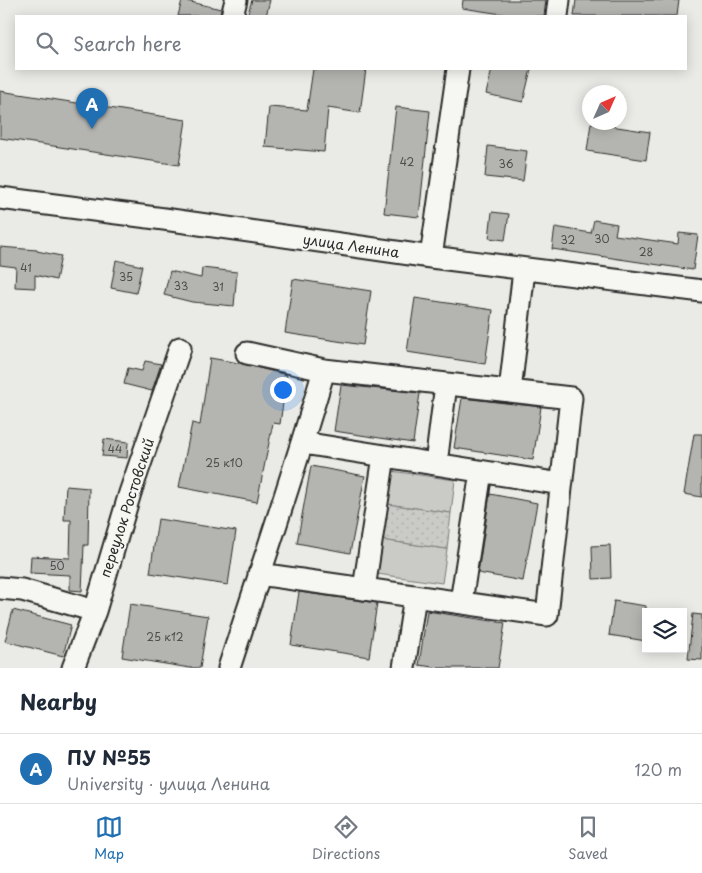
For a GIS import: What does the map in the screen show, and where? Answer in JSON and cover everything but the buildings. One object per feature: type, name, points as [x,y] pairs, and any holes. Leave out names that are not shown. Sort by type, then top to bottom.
[{"type":"street","points":[[232,15],[236,0]]},
{"type":"street","points":[[557,15],[559,0]]},
{"type":"street","points":[[431,257],[458,70]]},
{"type":"street","name":"улица Ленина","points":[[0,198],[164,219],[524,270],[702,291]]},
{"type":"street","points":[[510,391],[524,270]]},
{"type":"street","name":"переулок Ростовский","points":[[72,668],[95,610],[130,493],[180,348]]},
{"type":"street","points":[[247,353],[324,370],[571,398],[547,614],[259,574]]},
{"type":"street","points":[[229,668],[303,443],[324,370]]},
{"type":"street","points":[[436,464],[446,384]]},
{"type":"street","points":[[303,443],[562,484]]},
{"type":"street","points":[[364,589],[384,456]]},
{"type":"street","points":[[461,602],[481,472]]},
{"type":"street","points":[[0,588],[22,590],[95,610]]},
{"type":"street","points":[[404,668],[415,596]]},
{"type":"shaded area","points":[[391,471],[455,480],[451,513],[387,504]]},
{"type":"shaded area","points":[[387,504],[451,513],[447,549],[381,540]]},
{"type":"shaded area","points":[[381,540],[447,549],[442,583],[377,574]]},
{"type":"place","name":"ПУ №55","points":[[92,129]]}]
